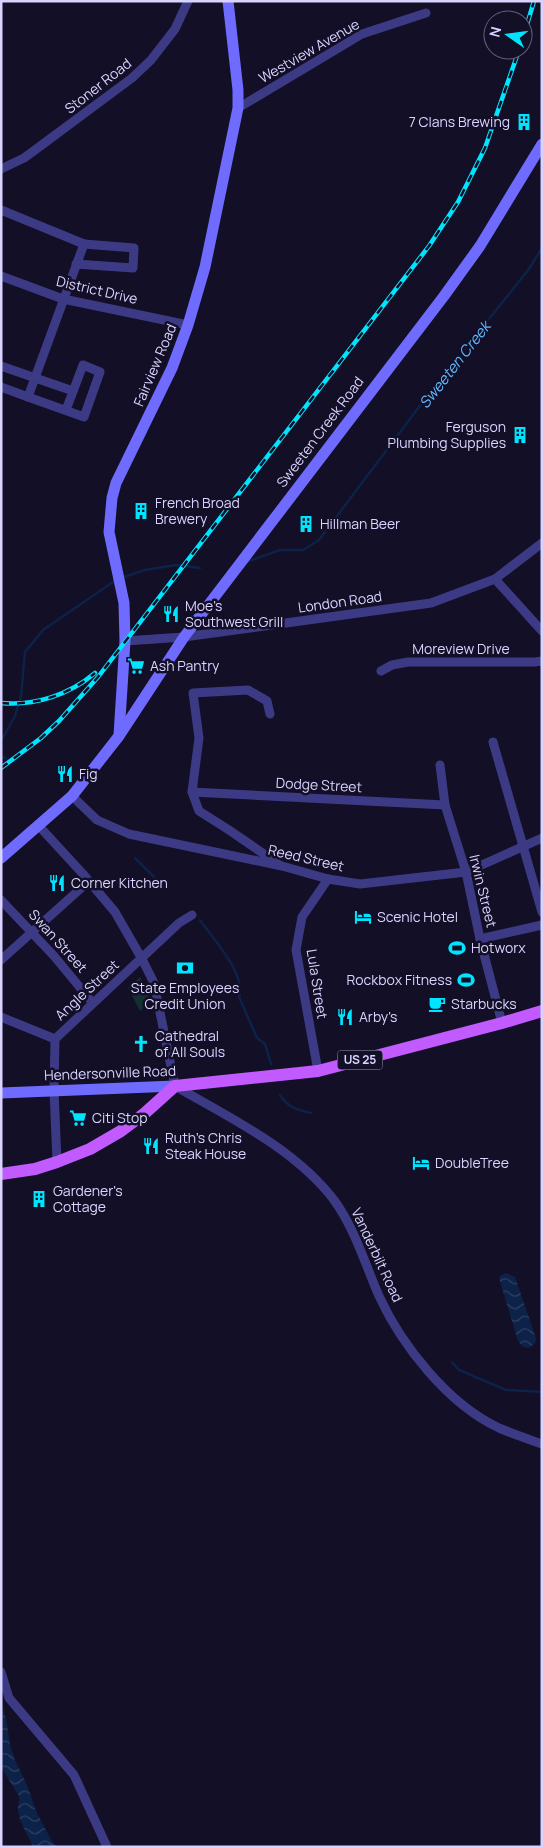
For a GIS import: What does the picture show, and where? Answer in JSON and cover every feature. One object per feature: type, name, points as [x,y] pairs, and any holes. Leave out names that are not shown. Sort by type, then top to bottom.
[{"type":"main road","name":"Fairview Road","points":[[120,736],[126,641],[124,603],[109,532],[110,513],[116,483],[158,399],[188,325],[205,267],[238,108],[238,90],[228,1]]},
{"type":"main road","name":"Sweeten Creek Road","points":[[1,858],[72,796],[120,736],[184,637],[480,246],[542,144]]},
{"type":"main road","name":"Hendersonville Road","points":[[1,1093],[175,1086],[318,1071],[542,1011]]},
{"type":"main road","points":[[1,1174],[35,1169],[90,1149],[121,1131],[145,1113],[175,1086]]},
{"type":"street","name":"Stoner Road","points":[[1,170],[30,154],[143,68],[166,42],[182,16],[188,1]]},
{"type":"street","name":"Westview Avenue","points":[[238,108],[362,34],[426,13]]},
{"type":"street","points":[[1,210],[84,244],[134,248],[133,268],[76,264]]},
{"type":"street","points":[[28,397],[84,244]]},
{"type":"street","name":"District Drive","points":[[1,276],[63,299],[188,325]]},
{"type":"street","points":[[1,387],[84,417],[100,372],[82,365],[66,410]]},
{"type":"street","points":[[1,366],[73,391]]},
{"type":"street","name":"London Road","points":[[126,641],[184,637],[431,603],[494,579],[542,543]]},
{"type":"street","points":[[494,579],[542,631]]},
{"type":"street","name":"Moreview Drive","points":[[381,671],[392,665],[408,662],[542,661]]},
{"type":"street","points":[[270,714],[267,701],[248,690],[193,693],[199,738],[192,792],[199,811],[282,866]]},
{"type":"street","points":[[493,742],[542,912]]},
{"type":"street","name":"Irwin Street","points":[[440,766],[444,805],[466,872],[480,939],[502,1023]]},
{"type":"street","name":"Dodge Street","points":[[192,792],[444,805]]},
{"type":"street","name":"Reed Street","points":[[72,796],[98,820],[129,834],[282,866],[328,879],[360,884],[466,872],[542,838]]},
{"type":"street","points":[[38,825],[115,912],[142,959],[154,983],[175,1086]]},
{"type":"street","name":"Lula Street","points":[[318,1071],[296,950],[302,916],[328,879]]},
{"type":"street","points":[[1,960],[89,881]]},
{"type":"street","name":"Swan Street","points":[[1,900],[32,932],[92,1002]]},
{"type":"street","name":"Angle Street","points":[[57,1162],[54,1090],[55,1038],[179,923],[192,915]]},
{"type":"street","points":[[480,939],[542,925]]},
{"type":"street","points":[[1,1017],[55,1038]]},
{"type":"street","name":"Vanderbilt Road","points":[[175,1086],[246,1126],[280,1150],[318,1183],[340,1209],[354,1234],[387,1311],[410,1347],[434,1378],[451,1395],[477,1414],[499,1427],[542,1444]]},
{"type":"street","points":[[1,1672],[9,1698],[74,1775],[108,1847]]},
{"type":"green space","points":[[140,977],[151,1001],[140,1011],[128,988]]},
{"type":"water","points":[[506,1273],[515,1277],[536,1338],[535,1343],[529,1348],[523,1347],[518,1341],[499,1278]]},
{"type":"water","points":[[1,1699],[10,1745],[15,1760],[27,1785],[36,1811],[50,1838],[57,1847],[33,1847],[21,1823],[18,1813],[19,1796],[1,1767]]},
{"type":"waterway","name":"Sweeten Creek","points":[[249,561],[280,550],[303,550],[319,540],[425,399],[529,269],[542,248]]},
{"type":"waterway","name":"Sweeten Creek","points":[[121,578],[145,570],[176,565],[200,568]]},
{"type":"waterway","name":"Sweeten Creek","points":[[1,741],[15,716],[21,696],[25,652],[43,630],[116,580]]},
{"type":"waterway","points":[[1,756],[5,758]]},
{"type":"waterway","points":[[135,858],[163,886]]},
{"type":"waterway","points":[[200,920],[233,967],[238,978],[239,997],[257,1038],[265,1044],[271,1064]]},
{"type":"waterway","points":[[280,1095],[289,1105],[311,1113]]},
{"type":"waterway","points":[[452,1362],[459,1370],[506,1390],[542,1392]]},
{"type":"railway","points":[[531,10],[534,1]]},
{"type":"railway","points":[[1,768],[41,738],[59,721],[98,677],[429,246],[458,202],[485,148],[516,60]]},
{"type":"railway","points":[[1,703],[39,701],[63,693],[95,673]]},
{"type":"place","name":"7 Clans Brewing","points":[[524,122]]},
{"type":"place","name":"Ferguson Plumbing Supplies","points":[[520,435]]},
{"type":"place","name":"French Broad Brewery","points":[[141,511]]},
{"type":"place","name":"Hillman Beer","points":[[306,524]]},
{"type":"place","name":"Moe's Southwest Grill","points":[[171,614]]},
{"type":"place","name":"Ash Pantry","points":[[136,666]]},
{"type":"place","name":"Fig","points":[[65,774]]},
{"type":"place","name":"Corner Kitchen","points":[[57,883]]},
{"type":"place","name":"Scenic Hotel","points":[[363,917]]},
{"type":"place","name":"Hotworx","points":[[457,948]]},
{"type":"place","name":"State Employees Credit Union","points":[[185,968]]},
{"type":"place","name":"Rockbox Fitness","points":[[466,980]]},
{"type":"place","name":"Starbucks","points":[[437,1004]]},
{"type":"place","name":"Arby's","points":[[345,1017]]},
{"type":"place","name":"Cathedral of All Souls","points":[[141,1044]]},
{"type":"place","name":"Citi Stop","points":[[78,1118]]},
{"type":"place","name":"Ruth's Chris Steak House","points":[[151,1146]]},
{"type":"place","name":"DoubleTree","points":[[421,1163]]},
{"type":"place","name":"Gardener's Cottage","points":[[39,1199]]}]
